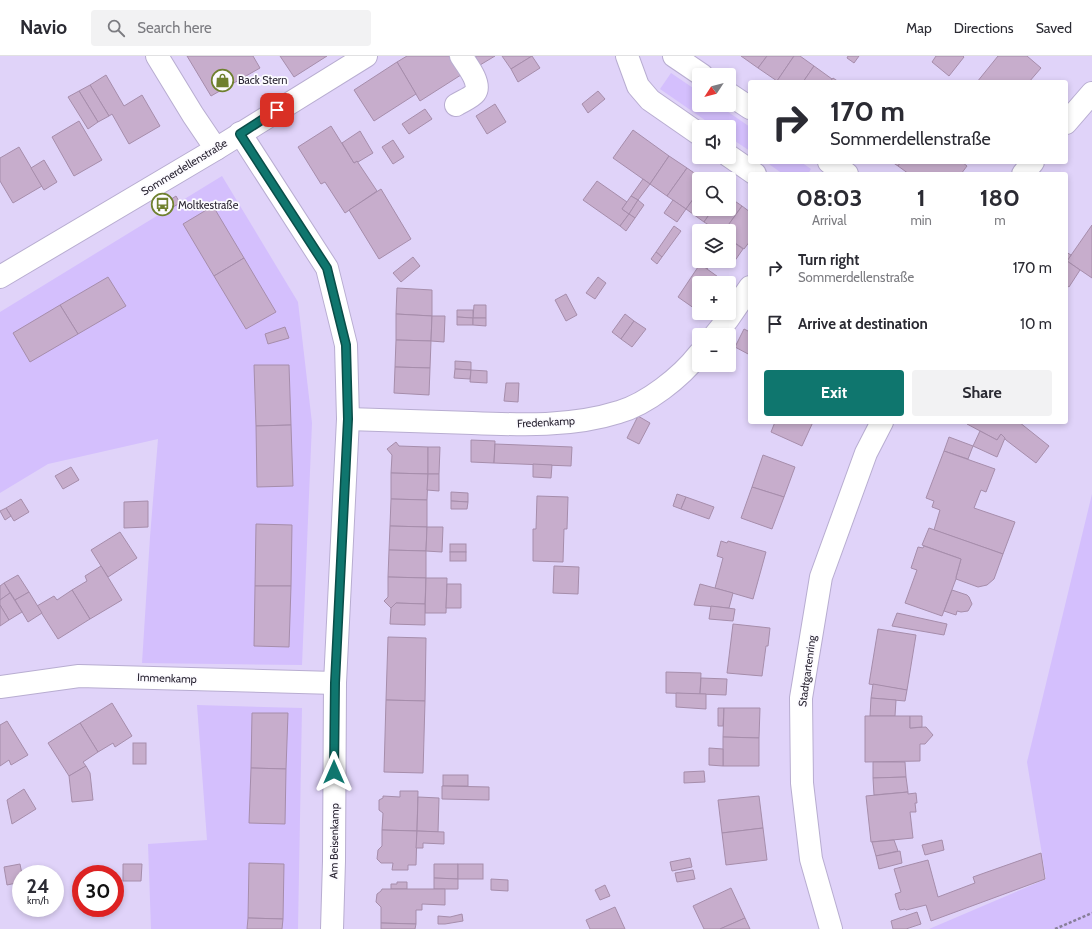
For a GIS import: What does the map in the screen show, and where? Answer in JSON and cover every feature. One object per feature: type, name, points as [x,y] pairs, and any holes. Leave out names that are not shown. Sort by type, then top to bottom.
[{"type":"street","points":[[157,56],[216,149]]},
{"type":"street","name":"Sommerdellenstraße","points":[[0,277],[216,149],[366,56]]},
{"type":"street","points":[[456,105],[474,94],[477,88],[476,81],[462,56]]},
{"type":"street","points":[[628,56],[638,86],[650,100],[692,129]]},
{"type":"street","points":[[674,56],[692,68]]},
{"type":"street","points":[[1068,121],[1092,92]]},
{"type":"street","points":[[736,99],[748,107]]},
{"type":"street","name":"Am Beisenkamp","points":[[240,134],[327,268],[346,345],[348,419],[335,683],[332,929]]},
{"type":"street","points":[[736,161],[752,172]]},
{"type":"street","points":[[1025,172],[1031,164]]},
{"type":"street","points":[[721,328],[748,290]]},
{"type":"street","name":"Fredenkamp","points":[[348,419],[536,425],[591,419],[620,412],[647,399],[666,387],[692,361]]},
{"type":"street","name":"Stadtgartenring","points":[[831,929],[811,859],[802,783],[801,698],[821,577],[866,453],[881,424]]},
{"type":"street","name":"Immenkamp","points":[[0,687],[79,676],[335,683]]},
{"type":"path","points":[[1054,929],[1092,913]]},
{"type":"shaded area","points":[[671,73],[692,87],[692,111],[660,89]]},
{"type":"shaded area","points":[[693,112],[728,112],[748,126],[748,150],[736,142],[736,120],[705,120]]},
{"type":"shaded area","points":[[769,164],[804,164],[811,169],[809,172],[780,172]]},
{"type":"shaded area","points":[[222,176],[298,302],[312,423],[302,665],[142,663],[158,439],[48,464],[0,493],[0,312]]},
{"type":"shaded area","points":[[1092,494],[1092,929],[929,929],[1046,879],[1027,762]]},
{"type":"shaded area","points":[[197,705],[302,708],[298,929],[151,929],[148,844],[207,840]]},
{"type":"building","points":[[187,56],[253,56],[260,68],[211,96]]},
{"type":"building","points":[[280,56],[327,56],[294,77]]},
{"type":"building","points":[[407,56],[454,56],[464,73],[420,101],[397,62]]},
{"type":"building","points":[[475,56],[495,56],[480,65]]},
{"type":"building","points":[[502,56],[532,56],[511,69]]},
{"type":"building","points":[[532,56],[540,68],[518,82],[511,69]]},
{"type":"building","points":[[741,56],[767,56],[758,68]]},
{"type":"building","points":[[767,56],[794,56],[778,80],[758,68]]},
{"type":"building","points":[[794,56],[800,56],[814,66],[804,80],[778,80]]},
{"type":"building","points":[[848,56],[859,56],[854,63],[847,58]]},
{"type":"building","points":[[936,56],[964,57],[949,76],[932,62]]},
{"type":"building","points":[[998,56],[1027,56],[1041,68],[1031,80],[979,80]]},
{"type":"building","points":[[397,62],[416,94],[374,121],[354,90]]},
{"type":"building","points":[[814,66],[832,79],[831,80],[804,80]]},
{"type":"building","points":[[106,75],[124,106],[142,95],[160,126],[129,144],[112,114],[109,116],[90,85]]},
{"type":"building","points":[[90,85],[109,116],[98,122],[79,91]]},
{"type":"building","points":[[79,91],[98,122],[88,129],[68,97]]},
{"type":"building","points":[[598,91],[605,99],[588,113],[582,104]]},
{"type":"building","points":[[495,104],[506,122],[487,134],[476,116]]},
{"type":"building","points":[[425,109],[432,119],[409,134],[402,124]]},
{"type":"building","points":[[79,121],[102,160],[74,176],[52,137]]},
{"type":"building","points":[[331,126],[354,163],[357,161],[377,191],[345,213],[325,182],[321,184],[298,147]]},
{"type":"building","points":[[633,130],[669,156],[650,184],[613,158]]},
{"type":"building","points":[[360,131],[373,153],[354,163],[342,143]]},
{"type":"building","points":[[393,140],[404,157],[393,164],[382,147]]},
{"type":"building","points":[[19,147],[42,186],[13,203],[0,181],[0,158]]},
{"type":"building","points":[[669,156],[687,168],[667,196],[650,184]]},
{"type":"building","points":[[44,160],[57,182],[44,190],[31,168]]},
{"type":"building","points":[[900,164],[964,164],[967,166],[962,172],[906,172],[898,166]]},
{"type":"building","points":[[687,168],[693,172],[692,201],[686,209],[667,196]]},
{"type":"building","points":[[643,179],[650,184],[638,200],[631,196]]},
{"type":"building","points":[[597,181],[627,202],[622,209],[629,214],[620,226],[583,200]]},
{"type":"building","points":[[381,189],[411,239],[379,259],[349,210]]},
{"type":"building","points":[[176,196],[180,203],[166,211],[162,205]]},
{"type":"building","points":[[631,196],[638,200],[629,214],[622,209]]},
{"type":"building","points":[[638,200],[644,205],[635,218],[629,214]]},
{"type":"building","points":[[673,200],[686,209],[677,222],[664,213]]},
{"type":"building","points":[[692,201],[692,213],[686,209]]},
{"type":"building","points":[[736,202],[742,206],[736,214]]},
{"type":"building","points":[[213,206],[244,258],[214,276],[183,224]]},
{"type":"building","points":[[742,206],[748,210],[748,244],[744,249],[736,244],[736,224],[729,224]]},
{"type":"building","points":[[629,214],[635,218],[626,231],[620,226]]},
{"type":"building","points":[[696,216],[708,216],[704,222]]},
{"type":"building","points":[[708,216],[735,216],[729,224],[707,224],[704,222]]},
{"type":"building","points":[[1092,225],[1092,278],[1068,262]]},
{"type":"building","points":[[674,226],[681,231],[662,257],[656,252]]},
{"type":"building","points":[[736,244],[743,249],[736,259]]},
{"type":"building","points":[[656,252],[662,257],[657,264],[651,259]]},
{"type":"building","points":[[413,257],[420,266],[401,282],[393,273]]},
{"type":"building","points":[[244,258],[276,312],[246,329],[214,276]]},
{"type":"building","points":[[1068,262],[1080,270],[1069,287],[1068,286]]},
{"type":"building","points":[[697,268],[706,268],[717,276],[692,276]]},
{"type":"building","points":[[692,276],[692,307],[678,297]]},
{"type":"building","points":[[108,277],[126,306],[78,334],[60,305]]},
{"type":"building","points":[[598,277],[606,283],[595,299],[586,293]]},
{"type":"building","points":[[397,288],[432,290],[432,316],[396,314]]},
{"type":"building","points":[[566,294],[577,315],[566,321],[555,300]]},
{"type":"building","points":[[60,305],[78,334],[30,362],[13,333]]},
{"type":"building","points":[[474,305],[486,305],[486,318],[473,318]]},
{"type":"building","points":[[457,310],[473,310],[473,318],[457,317]]},
{"type":"building","points":[[396,314],[432,316],[431,341],[396,340]]},
{"type":"building","points":[[625,314],[634,321],[621,339],[612,332]]},
{"type":"building","points":[[432,316],[445,316],[444,342],[431,341]]},
{"type":"building","points":[[457,317],[473,318],[473,325],[457,325]]},
{"type":"building","points":[[473,318],[486,318],[486,326],[473,325]]},
{"type":"building","points":[[634,321],[646,329],[632,347],[621,339]]},
{"type":"building","points":[[285,327],[289,338],[268,344],[265,334]]},
{"type":"building","points":[[744,329],[748,331],[748,354],[736,348]]},
{"type":"building","points":[[396,340],[431,341],[430,368],[395,367]]},
{"type":"building","points":[[455,361],[471,362],[471,370],[455,369]]},
{"type":"building","points":[[254,365],[289,365],[291,425],[256,426]]},
{"type":"building","points":[[395,367],[430,368],[429,395],[394,393]]},
{"type":"building","points":[[455,369],[471,370],[470,379],[454,378]]},
{"type":"building","points":[[471,370],[487,371],[487,383],[470,382]]},
{"type":"building","points":[[506,383],[519,383],[518,402],[504,401]]},
{"type":"building","points":[[638,416],[650,423],[639,444],[627,438]]},
{"type":"building","points":[[774,424],[812,424],[802,446],[771,432]]},
{"type":"building","points":[[967,424],[1022,424],[1049,446],[1036,463],[1006,440],[1001,434],[997,440]]},
{"type":"building","points":[[291,425],[293,486],[257,487],[256,426]]},
{"type":"building","points":[[980,431],[997,440],[1001,434],[1005,438],[997,457],[973,446]]},
{"type":"building","points":[[949,437],[973,446],[968,459],[944,451]]},
{"type":"building","points":[[471,440],[495,441],[494,463],[471,462]]},
{"type":"building","points":[[396,442],[399,446],[428,447],[428,474],[391,473],[392,455],[387,449]]},
{"type":"building","points":[[495,444],[572,447],[571,466],[494,463]]},
{"type":"building","points":[[428,447],[440,447],[439,474],[428,474]]},
{"type":"building","points":[[944,451],[995,469],[986,492],[981,490],[974,508],[1015,522],[1003,554],[934,530],[940,510],[932,507],[934,501],[926,498]]},
{"type":"building","points":[[763,455],[795,467],[784,497],[752,487]]},
{"type":"building","points":[[533,464],[552,465],[551,478],[533,477]]},
{"type":"building","points":[[71,467],[79,480],[63,489],[55,476]]},
{"type":"building","points":[[391,473],[428,474],[427,500],[391,499]]},
{"type":"building","points":[[428,474],[439,474],[439,491],[427,490]]},
{"type":"building","points":[[752,487],[784,497],[772,529],[741,518]]},
{"type":"building","points":[[451,492],[468,493],[468,502],[451,501]]},
{"type":"building","points":[[677,494],[686,497],[681,509],[673,506]]},
{"type":"building","points":[[537,496],[568,497],[567,529],[564,529],[563,562],[533,561],[533,529],[536,529]]},
{"type":"building","points":[[686,497],[714,507],[709,519],[681,509]]},
{"type":"building","points":[[21,499],[29,512],[14,521],[6,508]]},
{"type":"building","points":[[391,499],[427,500],[427,527],[390,526]]},
{"type":"building","points":[[148,501],[148,527],[124,528],[124,502]]},
{"type":"building","points":[[451,501],[468,502],[467,509],[451,509]]},
{"type":"building","points":[[6,508],[11,516],[5,520],[0,511]]},
{"type":"building","points":[[256,524],[292,525],[291,586],[255,586]]},
{"type":"building","points":[[390,526],[427,527],[426,551],[389,550]]},
{"type":"building","points":[[427,527],[443,527],[442,552],[426,551]]},
{"type":"building","points":[[929,528],[1003,554],[994,579],[987,585],[978,587],[956,579],[961,559],[922,545]]},
{"type":"building","points":[[120,532],[137,558],[108,577],[91,550]]},
{"type":"building","points":[[721,541],[727,543],[728,541],[766,552],[753,599],[715,588],[723,558],[717,556]]},
{"type":"building","points":[[450,544],[466,544],[466,552],[450,552]]},
{"type":"building","points":[[924,546],[961,559],[956,579],[942,616],[905,603],[917,570],[911,568],[918,547],[923,548]]},
{"type":"building","points":[[389,550],[426,551],[426,578],[388,577]]},
{"type":"building","points":[[450,552],[466,552],[466,561],[450,561]]},
{"type":"building","points":[[101,566],[122,600],[90,619],[72,590],[87,581],[85,576]]},
{"type":"building","points":[[554,566],[579,567],[578,594],[553,593]]},
{"type":"building","points":[[18,575],[29,592],[15,600],[4,583]]},
{"type":"building","points":[[388,577],[426,578],[425,604],[396,603],[391,608],[384,601],[388,597]]},
{"type":"building","points":[[426,578],[447,578],[446,613],[425,613]]},
{"type":"building","points":[[4,583],[10,593],[0,600],[0,586]]},
{"type":"building","points":[[447,584],[461,584],[461,608],[446,608]]},
{"type":"building","points":[[700,584],[733,593],[729,608],[694,605]]},
{"type":"building","points":[[255,586],[291,586],[289,647],[254,646]]},
{"type":"building","points":[[72,590],[90,619],[58,639],[37,606],[54,596],[57,600]]},
{"type":"building","points":[[952,590],[969,597],[972,604],[968,611],[957,611],[956,615],[944,611]]},
{"type":"building","points":[[29,592],[42,613],[28,622],[15,600]]},
{"type":"building","points":[[10,593],[22,612],[9,620],[0,605],[0,600]]},
{"type":"building","points":[[396,603],[425,604],[425,625],[390,624],[391,608]]},
{"type":"building","points":[[0,605],[9,620],[0,626]]},
{"type":"building","points":[[711,606],[735,609],[733,621],[709,619]]},
{"type":"building","points":[[897,613],[947,624],[944,635],[892,626]]},
{"type":"building","points":[[733,624],[770,628],[762,676],[727,673]]},
{"type":"building","points":[[878,629],[916,635],[907,690],[869,684]]},
{"type":"building","points":[[388,637],[426,638],[425,701],[386,700]]},
{"type":"building","points":[[666,672],[701,673],[700,694],[666,693]]},
{"type":"building","points":[[701,678],[727,679],[726,695],[700,694]]},
{"type":"building","points":[[873,684],[907,690],[905,701],[871,698]]},
{"type":"building","points":[[676,693],[706,694],[706,709],[676,707]]},
{"type":"building","points":[[871,698],[896,700],[895,716],[870,716]]},
{"type":"building","points":[[386,700],[425,701],[423,773],[384,772]]},
{"type":"building","points":[[112,703],[132,736],[115,747],[113,743],[98,752],[80,723]]},
{"type":"building","points":[[718,708],[724,708],[723,726],[718,726]]},
{"type":"building","points":[[724,708],[760,708],[759,738],[723,737]]},
{"type":"building","points":[[252,713],[288,713],[286,769],[251,768]]},
{"type":"building","points":[[865,716],[910,716],[910,728],[926,727],[933,735],[925,744],[920,744],[920,761],[865,762]]},
{"type":"building","points":[[910,716],[922,716],[922,727],[910,728]]},
{"type":"building","points":[[7,721],[28,755],[11,765],[9,760],[0,766],[0,725]]},
{"type":"building","points":[[80,723],[98,752],[83,762],[86,766],[69,776],[48,743]]},
{"type":"building","points":[[723,737],[759,738],[759,766],[723,766]]},
{"type":"building","points":[[133,743],[146,743],[146,764],[133,764]]},
{"type":"building","points":[[709,748],[723,749],[723,766],[709,765]]},
{"type":"building","points":[[873,762],[905,762],[906,777],[873,778]]},
{"type":"building","points":[[86,766],[90,773],[93,800],[72,802],[69,776]]},
{"type":"building","points":[[251,768],[286,769],[285,824],[249,823]]},
{"type":"building","points":[[704,771],[705,782],[684,783],[684,772]]},
{"type":"building","points":[[443,775],[468,775],[468,786],[443,786]]},
{"type":"building","points":[[906,777],[908,792],[874,795],[873,778]]},
{"type":"building","points":[[442,786],[489,787],[489,800],[442,799]]},
{"type":"building","points":[[24,789],[36,809],[12,824],[7,800]]},
{"type":"building","points":[[400,791],[418,791],[417,831],[382,830],[383,813],[379,810],[379,800],[383,798],[383,796],[400,797]]},
{"type":"building","points":[[908,792],[908,794],[916,793],[916,812],[910,812],[913,838],[871,842],[866,796]]},
{"type":"building","points":[[759,796],[763,828],[722,833],[718,800]]},
{"type":"building","points":[[418,797],[439,798],[438,832],[417,831]]},
{"type":"building","points":[[763,828],[767,860],[726,865],[722,833]]},
{"type":"building","points":[[382,830],[417,831],[416,865],[408,865],[408,870],[392,870],[393,863],[381,863],[377,859],[378,850],[382,846]]},
{"type":"building","points":[[417,831],[444,832],[444,844],[423,843],[423,848],[416,848]]},
{"type":"building","points":[[894,840],[898,851],[876,856],[872,842]]},
{"type":"building","points":[[942,840],[944,850],[925,855],[922,845]]},
{"type":"building","points":[[900,851],[902,863],[879,869],[876,856]]},
{"type":"building","points":[[1041,853],[1045,879],[931,921],[926,905],[906,910],[900,910],[899,908],[895,894],[901,892],[894,869],[928,860],[938,897],[975,883],[973,877]]},
{"type":"building","points":[[690,858],[692,867],[672,871],[670,862]]},
{"type":"building","points":[[249,863],[284,864],[283,919],[248,918]]},
{"type":"building","points":[[142,864],[141,881],[124,881],[123,865]]},
{"type":"building","points":[[434,864],[458,864],[458,879],[434,878]]},
{"type":"building","points":[[458,864],[483,864],[483,879],[458,879]]},
{"type":"building","points":[[12,866],[12,884],[7,885],[4,867]]},
{"type":"building","points":[[693,870],[695,879],[677,882],[675,873]]},
{"type":"building","points":[[434,878],[458,879],[458,889],[434,889]]},
{"type":"building","points":[[491,879],[508,880],[508,891],[491,890]]},
{"type":"building","points":[[397,882],[407,882],[407,889],[391,889],[391,884],[397,884]]},
{"type":"building","points":[[605,885],[610,896],[600,900],[595,890]]},
{"type":"building","points":[[731,888],[745,918],[720,929],[704,929],[693,906]]},
{"type":"building","points":[[382,889],[445,889],[445,905],[422,904],[422,910],[416,910],[416,924],[381,923],[381,907],[376,902],[377,894]]},
{"type":"building","points":[[615,907],[625,929],[590,929],[586,920]]},
{"type":"building","points":[[917,912],[921,924],[906,929],[893,929],[891,921]]},
{"type":"building","points":[[462,914],[463,921],[438,924],[438,916],[450,917]]},
{"type":"building","points":[[248,918],[283,919],[282,929],[247,929]]},
{"type":"building","points":[[745,918],[750,929],[720,929]]},
{"type":"building","points":[[381,923],[416,924],[415,929],[381,929]]},
{"type":"place","name":"Back Stern","points":[[223,80]]},
{"type":"place","name":"Moltkestraße","points":[[162,205]]},
{"type":"route","points":[[277,110],[240,134],[327,268],[346,345],[348,419],[335,683],[334,772]]}]
